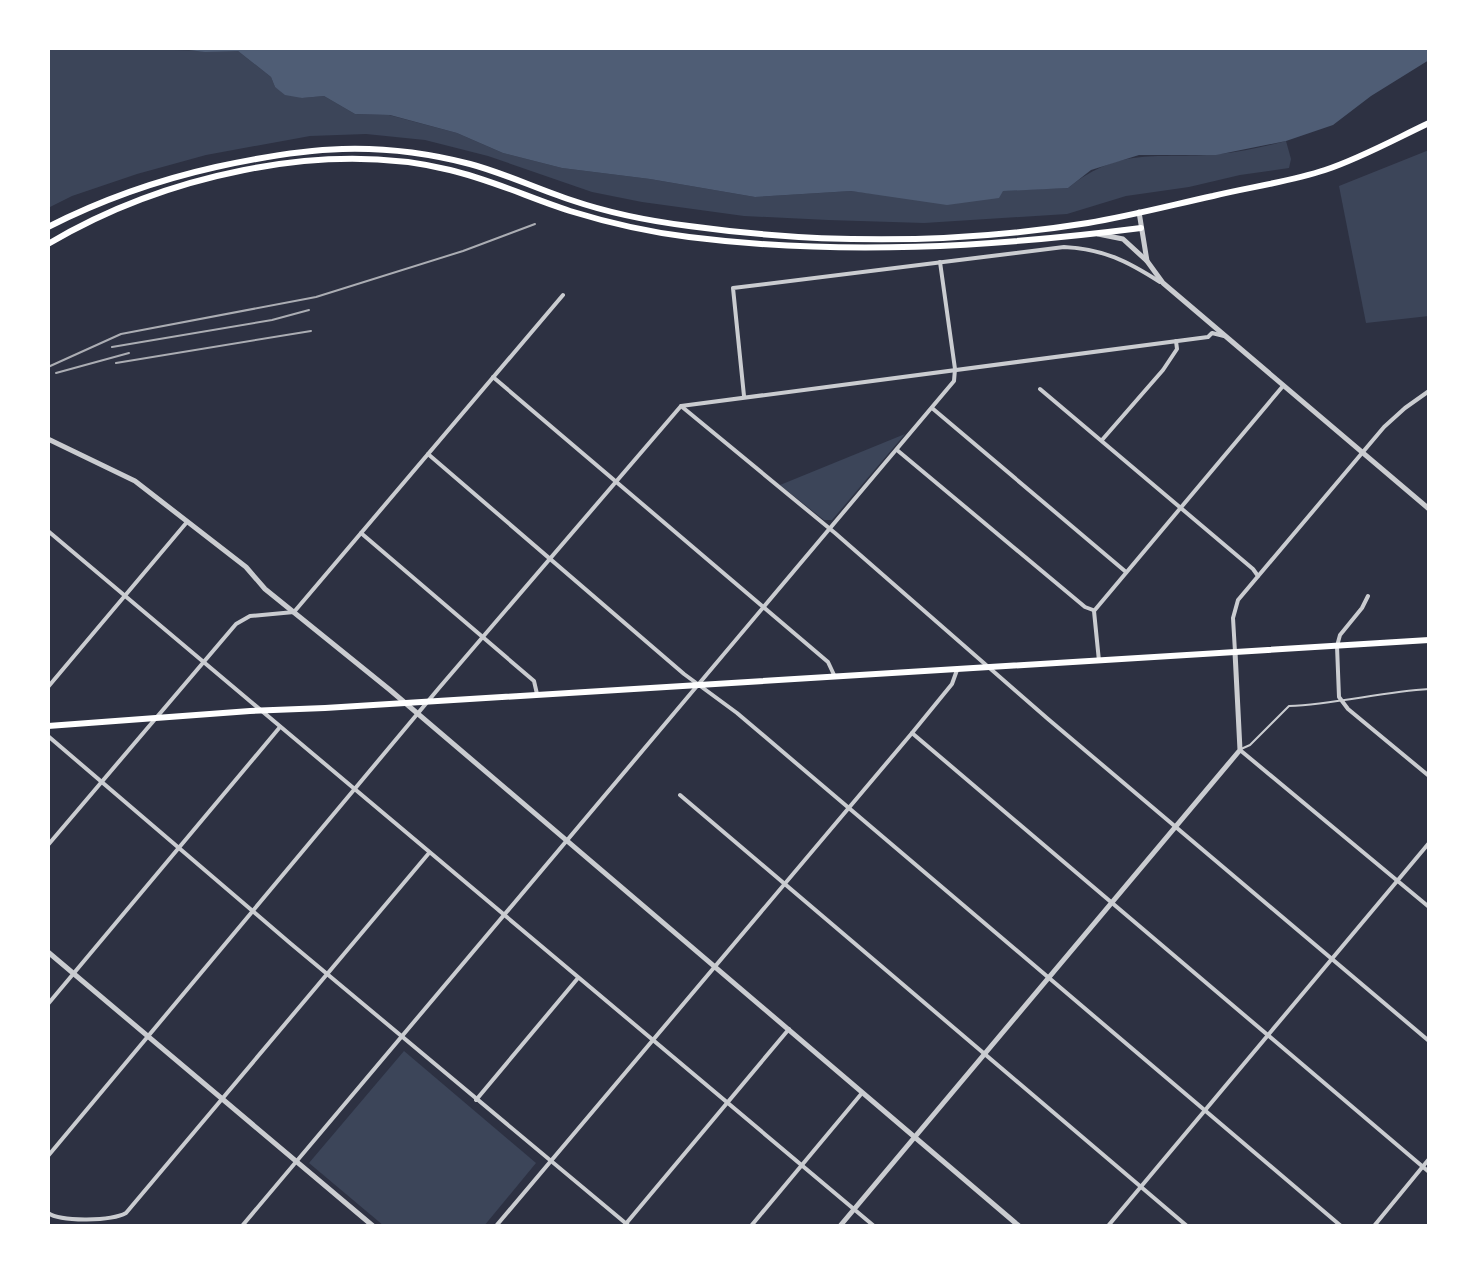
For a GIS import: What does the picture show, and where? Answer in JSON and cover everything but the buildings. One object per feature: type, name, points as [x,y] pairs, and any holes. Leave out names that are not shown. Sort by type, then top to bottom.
[{"type":"main road","points":[[48,227],[125,194],[196,172],[293,152],[349,148],[403,151],[451,160],[495,172],[573,201],[634,217],[694,227],[847,239],[940,237],[1062,226],[1303,177],[1343,163],[1429,123]]},
{"type":"main road","points":[[48,244],[108,213],[200,182],[294,162],[359,158],[448,169],[600,220],[661,233],[783,246],[876,249],[941,247],[1141,228]]},
{"type":"main road","points":[[48,726],[1429,640]]},
{"type":"street","points":[[1139,212],[1147,261]]},
{"type":"street","points":[[1097,234],[1123,239],[1147,261],[1163,283]]},
{"type":"street","points":[[744,397],[733,288],[1064,247],[1085,248],[1120,258],[1163,283],[1429,509]]},
{"type":"street","points":[[242,1226],[954,381],[940,262]]},
{"type":"street","points":[[48,845],[241,620],[250,616],[294,612],[563,295]]},
{"type":"street","points":[[48,1156],[681,406],[1208,337],[1212,333],[1224,336]]},
{"type":"street","points":[[1102,441],[1163,370],[1177,349],[1176,341]]},
{"type":"street","points":[[493,377],[828,662],[835,677]]},
{"type":"street","points":[[1099,661],[1094,611],[1283,386]]},
{"type":"street","points":[[1040,389],[1258,576]]},
{"type":"street","points":[[840,1226],[1240,750],[1233,618],[1235,604],[1392,419],[1429,391]]},
{"type":"street","points":[[681,406],[1429,1041]]},
{"type":"street","points":[[932,408],[1127,573]]},
{"type":"street","points":[[48,439],[125,475],[246,567],[265,589],[418,714],[1019,1226]]},
{"type":"street","points":[[897,450],[1085,607],[1094,611]]},
{"type":"street","points":[[428,454],[1341,1226]]},
{"type":"street","points":[[48,687],[187,522]]},
{"type":"street","points":[[48,531],[874,1226]]},
{"type":"street","points":[[361,533],[534,681],[537,695]]},
{"type":"street","points":[[1368,596],[1340,635],[1337,646],[1339,697],[1429,776]]},
{"type":"street","points":[[496,1226],[912,733],[952,684],[957,670]]},
{"type":"street","points":[[48,1004],[281,727]]},
{"type":"street","points":[[912,733],[1429,1172]]},
{"type":"street","points":[[48,736],[626,1225],[789,1029]]},
{"type":"street","points":[[1240,750],[1429,907]]},
{"type":"street","points":[[680,795],[1187,1226]]},
{"type":"street","points":[[1108,1226],[1429,843]]},
{"type":"street","points":[[48,1213],[56,1218],[89,1218],[119,1217],[126,1213],[429,853]]},
{"type":"street","points":[[48,952],[372,1226]]},
{"type":"street","points":[[476,1100],[578,978]]},
{"type":"street","points":[[751,1226],[862,1092]]},
{"type":"street","points":[[1374,1226],[1429,1159]]},
{"type":"lane","points":[[1240,750],[1250,745],[1289,706],[1342,702],[1363,696],[1429,689]]},
{"type":"shaded area","points":[[48,48],[238,51],[271,77],[275,87],[302,98],[324,96],[355,114],[389,115],[457,133],[503,153],[562,168],[755,197],[851,191],[884,195],[1068,188],[1087,174],[1123,160],[1227,153],[1286,141],[1291,159],[1289,168],[1126,196],[1067,214],[924,223],[744,216],[642,202],[592,192],[488,156],[425,140],[366,134],[310,136],[206,155],[137,174],[72,196],[48,208]]},
{"type":"shaded area","points":[[173,48],[1429,48],[1429,60],[1371,96],[1333,125],[1286,141],[1216,155],[1139,155],[1091,170],[1068,188],[1003,191],[999,198],[947,205],[851,191],[755,197],[562,168],[503,153],[457,133],[390,115],[355,114],[324,96],[302,98],[285,95],[275,87],[271,77],[238,51],[205,52]]},
{"type":"shaded area","points":[[1429,150],[1429,316],[1366,323],[1339,186]]},
{"type":"shaded area","points":[[905,434],[832,520],[824,520],[780,485]]},
{"type":"shaded area","points":[[404,1051],[536,1163],[484,1226],[384,1226],[309,1163]]},
{"type":"railway","points":[[48,367],[121,334],[316,297],[463,251],[535,224]]},
{"type":"railway","points":[[112,347],[272,320],[309,310]]},
{"type":"railway","points":[[116,363],[311,331]]},
{"type":"railway","points":[[56,373],[129,353]]}]
